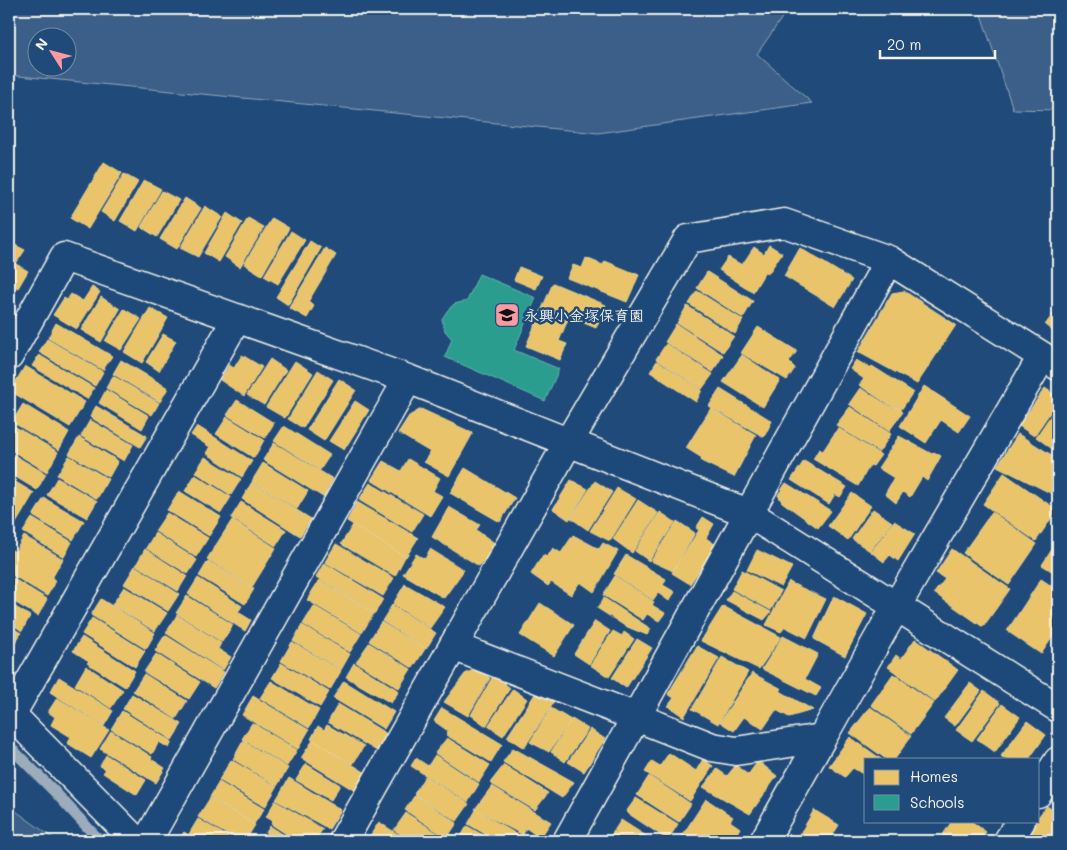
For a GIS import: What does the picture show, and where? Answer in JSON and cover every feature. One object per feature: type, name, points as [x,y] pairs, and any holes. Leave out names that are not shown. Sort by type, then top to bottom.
[{"type":"street","points":[[343,841],[568,443],[688,238],[784,223],[889,260],[1050,361],[896,607],[764,841]]},
{"type":"street","points":[[9,356],[64,257],[408,379],[748,514],[1058,708]]},
{"type":"street","points":[[567,841],[889,260]]},
{"type":"street","points":[[136,841],[10,712],[237,318]]},
{"type":"street","points":[[147,841],[408,379]]},
{"type":"street","points":[[454,646],[712,746],[736,751],[822,738]]},
{"type":"street","points":[[1040,790],[1058,761]]},
{"type":"street","points":[[1008,841],[1020,822]]},
{"type":"shaded area","points":[[9,9],[788,9],[757,54],[812,103],[598,133],[39,78],[78,78],[78,28],[28,28],[28,77],[9,75]]},
{"type":"shaded area","points":[[979,9],[1058,9],[1058,110],[1013,109]]},
{"type":"shaded area","points":[[9,806],[57,841],[9,841]]},
{"type":"building: Homes","points":[[104,162],[122,173],[88,229],[70,218]]},
{"type":"building: Homes","points":[[124,174],[138,182],[115,221],[101,212]]},
{"type":"building: Homes","points":[[144,180],[161,189],[137,231],[120,221]]},
{"type":"building: Homes","points":[[162,191],[179,200],[157,237],[141,227]]},
{"type":"building: Homes","points":[[185,198],[201,208],[177,249],[160,239]]},
{"type":"building: Homes","points":[[205,206],[222,217],[198,257],[180,248]]},
{"type":"building: Homes","points":[[227,213],[242,223],[219,262],[204,253]]},
{"type":"building: Homes","points":[[248,218],[264,227],[240,267],[225,257]]},
{"type":"building: Homes","points":[[272,218],[289,228],[262,275],[244,264]]},
{"type":"building: Homes","points":[[291,231],[305,240],[278,284],[264,276]]},
{"type":"building: Homes","points":[[310,241],[321,248],[288,305],[276,297]]},
{"type":"building: Homes","points":[[9,242],[25,250],[17,262],[9,258]]},
{"type":"building: Homes","points":[[769,245],[782,253],[768,274],[765,272],[753,292],[719,270],[728,257],[742,265],[754,247],[764,254]]},
{"type":"building: Homes","points":[[325,248],[336,255],[308,302],[314,306],[307,318],[289,308]]},
{"type":"building: Homes","points":[[800,248],[852,280],[835,307],[784,276]]},
{"type":"building: Homes","points":[[586,258],[603,265],[605,261],[639,275],[627,302],[567,278],[573,265],[582,268]]},
{"type":"building: Homes","points":[[9,260],[28,271],[18,288],[12,285],[9,286]]},
{"type":"building: Homes","points":[[519,267],[542,276],[536,289],[514,280]]},
{"type":"building: Homes","points":[[707,272],[753,301],[743,318],[697,288]]},
{"type":"building: Homes","points":[[553,283],[606,305],[596,328],[569,317],[559,341],[567,344],[560,360],[526,346]]},
{"type":"building: Homes","points":[[92,287],[100,292],[77,329],[53,315],[64,298],[67,300],[71,294],[83,301]]},
{"type":"building: Homes","points":[[697,291],[743,320],[735,334],[689,304]]},
{"type":"building: Homes","points":[[904,291],[956,325],[917,384],[858,352],[892,293]]},
{"type":"building: Homes","points":[[101,297],[120,309],[101,342],[81,330]]},
{"type":"building: Homes","points":[[687,306],[734,336],[723,352],[677,323]]},
{"type":"building: Homes","points":[[1058,307],[1058,335],[1045,325]]},
{"type":"building: Homes","points":[[150,308],[168,318],[142,363],[124,352]]},
{"type":"building: Homes","points":[[124,309],[141,319],[121,350],[105,341]]},
{"type":"building: Homes","points":[[56,323],[112,356],[103,370],[48,338]]},
{"type":"building: Homes","points":[[676,324],[723,355],[713,372],[665,342]]},
{"type":"building: Homes","points":[[758,327],[797,351],[789,362],[795,368],[787,380],[741,353]]},
{"type":"building: Homes","points":[[163,334],[176,341],[159,371],[146,362]]},
{"type":"building: Homes","points":[[47,339],[103,372],[95,386],[39,352]]},
{"type":"building: Homes","points":[[666,344],[713,374],[702,389],[656,359]]},
{"type":"building: Homes","points":[[39,355],[94,388],[87,399],[32,366]]},
{"type":"building: Homes","points":[[242,355],[262,367],[244,396],[220,380],[229,365],[234,368]]},
{"type":"building: Homes","points":[[742,355],[780,380],[763,407],[723,382]]},
{"type":"building: Homes","points":[[270,359],[286,370],[264,405],[247,395]]},
{"type":"building: Homes","points":[[121,360],[168,388],[160,402],[113,374]]},
{"type":"building: Homes","points":[[856,360],[870,368],[872,366],[913,392],[901,410],[895,406],[894,408],[859,385],[864,379],[850,369]]},
{"type":"building: Homes","points":[[295,361],[313,373],[285,418],[266,407]]},
{"type":"building: Homes","points":[[657,361],[702,390],[696,402],[650,372]]},
{"type":"building: Homes","points":[[25,366],[85,402],[70,427],[10,391]]},
{"type":"building: Homes","points":[[318,370],[333,380],[303,428],[288,419]]},
{"type":"building: Homes","points":[[113,376],[159,403],[152,415],[106,388]]},
{"type":"building: Homes","points":[[339,379],[356,390],[324,441],[307,430]]},
{"type":"building: Homes","points":[[924,386],[970,416],[959,432],[941,420],[926,443],[900,426]]},
{"type":"building: Homes","points":[[860,388],[894,409],[896,407],[903,412],[889,431],[849,404]]},
{"type":"building: Homes","points":[[1045,388],[1058,397],[1058,401],[1034,436],[1019,426]]},
{"type":"building: Homes","points":[[720,389],[772,421],[764,437],[709,406]]},
{"type":"building: Homes","points":[[106,390],[149,416],[142,429],[99,403]]},
{"type":"building: Homes","points":[[237,400],[274,423],[265,438],[227,415]]},
{"type":"building: Homes","points":[[355,401],[369,410],[344,450],[329,441]]},
{"type":"building: Homes","points":[[23,404],[69,432],[59,450],[12,422]]},
{"type":"building: Homes","points":[[1058,405],[1058,438],[1051,448],[1036,437]]},
{"type":"building: Homes","points":[[96,406],[147,436],[140,447],[90,417]]},
{"type":"building: Homes","points":[[850,407],[891,434],[879,452],[836,425]]},
{"type":"building: Homes","points":[[711,408],[756,435],[734,477],[701,461],[702,458],[686,448]]},
{"type":"building: Homes","points":[[421,409],[473,433],[449,476],[424,462],[430,452],[398,433],[409,416]]},
{"type":"building: Homes","points":[[227,417],[264,440],[254,458],[216,434]]},
{"type":"building: Homes","points":[[90,420],[133,445],[124,461],[81,436]]},
{"type":"building: Homes","points":[[9,423],[58,452],[47,472],[9,449]]},
{"type":"building: Homes","points":[[197,426],[252,461],[242,477],[206,453],[210,447],[191,435]]},
{"type":"building: Homes","points":[[284,426],[330,455],[320,470],[274,441]]},
{"type":"building: Homes","points":[[838,428],[881,455],[873,466],[870,465],[858,486],[813,459],[819,449],[823,451]]},
{"type":"building: Homes","points":[[1018,434],[1058,459],[1058,497],[997,466]]},
{"type":"building: Homes","points":[[899,436],[932,454],[934,452],[941,456],[927,481],[922,477],[910,497],[903,492],[896,503],[885,494],[894,478],[878,468]]},
{"type":"building: Homes","points":[[79,437],[118,461],[109,477],[69,454]]},
{"type":"building: Homes","points":[[274,443],[333,479],[323,497],[263,460]]},
{"type":"building: Homes","points":[[9,452],[46,474],[37,490],[9,473]]},
{"type":"building: Homes","points":[[69,456],[108,479],[97,499],[57,475]]},
{"type":"building: Homes","points":[[205,457],[241,479],[231,495],[195,472]]},
{"type":"building: Homes","points":[[408,459],[440,478],[433,491],[442,496],[430,516],[371,480],[383,461],[401,471]]},
{"type":"building: Homes","points":[[804,461],[847,487],[840,497],[835,494],[829,504],[791,480]]},
{"type":"building: Homes","points":[[263,463],[308,491],[297,509],[252,481]]},
{"type":"building: Homes","points":[[465,468],[515,498],[500,522],[450,493]]},
{"type":"building: Homes","points":[[1004,473],[1057,510],[1036,541],[983,504]]},
{"type":"building: Homes","points":[[195,475],[231,497],[221,513],[185,491]]},
{"type":"building: Homes","points":[[9,478],[34,493],[15,525],[9,522]]},
{"type":"building: Homes","points":[[57,478],[97,501],[87,518],[47,495]]},
{"type":"building: Homes","points":[[571,480],[588,489],[569,520],[553,509]]},
{"type":"building: Homes","points":[[595,481],[612,492],[588,530],[571,518]]},
{"type":"building: Homes","points":[[252,482],[311,519],[300,536],[242,499]]},
{"type":"building: Homes","points":[[370,483],[423,514],[412,532],[359,500]]},
{"type":"building: Homes","points":[[786,483],[831,511],[818,528],[782,502],[778,495]]},
{"type":"building: Homes","points":[[617,488],[636,499],[610,541],[590,531]]},
{"type":"building: Homes","points":[[179,491],[221,517],[209,536],[167,510]]},
{"type":"building: Homes","points":[[852,493],[871,506],[848,540],[828,526]]},
{"type":"building: Homes","points":[[44,498],[84,521],[73,540],[33,516]]},
{"type":"building: Homes","points":[[638,500],[658,513],[632,553],[613,539]]},
{"type":"building: Homes","points":[[241,502],[286,530],[276,546],[231,518]]},
{"type":"building: Homes","points":[[357,502],[418,538],[406,557],[347,521]]},
{"type":"building: Homes","points":[[449,507],[480,525],[476,530],[496,544],[479,566],[432,537]]},
{"type":"building: Homes","points":[[873,509],[892,522],[870,551],[852,539]]},
{"type":"building: Homes","points":[[660,512],[675,522],[649,561],[635,551]]},
{"type":"building: Homes","points":[[992,512],[1037,544],[1009,585],[963,553]]},
{"type":"building: Homes","points":[[167,513],[208,538],[196,557],[155,531]]},
{"type":"building: Homes","points":[[703,517],[714,524],[706,538],[716,545],[690,584],[672,573],[699,530],[696,528]]},
{"type":"building: Homes","points":[[32,518],[72,542],[64,557],[23,532]]},
{"type":"building: Homes","points":[[232,520],[276,548],[252,587],[207,559]]},
{"type":"building: Homes","points":[[677,521],[695,533],[673,571],[651,561]]},
{"type":"building: Homes","points":[[894,521],[915,534],[898,561],[890,555],[884,562],[871,552]]},
{"type":"building: Homes","points":[[353,525],[405,557],[395,576],[341,544]]},
{"type":"building: Homes","points":[[155,533],[197,560],[188,574],[146,548]]},
{"type":"building: Homes","points":[[573,535],[599,549],[603,543],[618,551],[594,592],[580,582],[571,595],[551,582],[548,586],[531,574],[543,555],[547,557],[553,548],[561,553]]},
{"type":"building: Homes","points":[[24,536],[63,559],[52,578],[56,581],[47,596],[9,573],[9,548],[15,552]]},
{"type":"building: Homes","points":[[1058,540],[1058,575],[1042,565]]},
{"type":"building: Homes","points":[[336,544],[394,578],[383,596],[325,562]]},
{"type":"building: Homes","points":[[145,549],[187,576],[178,591],[136,565]]},
{"type":"building: Homes","points":[[430,549],[464,570],[444,598],[403,574],[416,554],[425,559]]},
{"type":"building: Homes","points":[[952,549],[1010,589],[983,627],[934,593],[945,579],[936,573]]},
{"type":"building: Homes","points":[[757,550],[792,567],[781,587],[747,570]]},
{"type":"building: Homes","points":[[626,555],[666,579],[663,585],[675,592],[669,601],[658,593],[653,600],[614,574]]},
{"type":"building: Homes","points":[[208,561],[254,589],[245,604],[199,576]]},
{"type":"building: Homes","points":[[324,563],[383,599],[375,613],[316,577]]},
{"type":"building: Homes","points":[[135,566],[179,594],[168,611],[124,584]]},
{"type":"building: Homes","points":[[742,570],[781,591],[771,610],[732,589]]},
{"type":"building: Homes","points":[[9,576],[47,599],[38,616],[9,599]]},
{"type":"building: Homes","points":[[615,576],[654,602],[652,605],[665,613],[659,621],[647,614],[643,620],[603,595]]},
{"type":"building: Homes","points":[[198,578],[242,606],[238,612],[251,620],[245,631],[188,594]]},
{"type":"building: Homes","points":[[1041,579],[1058,590],[1058,629],[1041,654],[1007,631]]},
{"type":"building: Homes","points":[[319,580],[374,613],[362,633],[307,600]]},
{"type":"building: Homes","points":[[789,581],[826,599],[807,638],[785,627],[781,632],[766,625]]},
{"type":"building: Homes","points":[[405,584],[445,607],[430,628],[393,604]]},
{"type":"building: Homes","points":[[124,587],[167,613],[155,631],[112,605]]},
{"type":"building: Homes","points":[[732,591],[771,612],[764,620],[726,600]]},
{"type":"building: Homes","points":[[187,596],[233,625],[222,642],[176,613]]},
{"type":"building: Homes","points":[[834,596],[867,614],[845,656],[814,639]]},
{"type":"building: Homes","points":[[604,598],[651,629],[647,635],[625,626],[597,608]]},
{"type":"building: Homes","points":[[101,599],[155,633],[146,649],[91,615]]},
{"type":"building: Homes","points":[[9,603],[30,616],[22,631],[9,622]]},
{"type":"building: Homes","points":[[540,603],[574,625],[554,656],[520,635]]},
{"type":"building: Homes","points":[[392,605],[436,633],[426,649],[382,621]]},
{"type":"building: Homes","points":[[314,606],[361,634],[350,652],[303,624]]},
{"type":"building: Homes","points":[[723,606],[781,637],[759,669],[701,641]]},
{"type":"building: Homes","points":[[177,615],[221,643],[218,649],[231,657],[223,670],[166,633]]},
{"type":"building: Homes","points":[[92,618],[145,651],[135,667],[82,634]]},
{"type":"building: Homes","points":[[595,621],[610,631],[589,664],[574,654]]},
{"type":"building: Homes","points":[[381,622],[425,649],[413,668],[369,641]]},
{"type":"building: Homes","points":[[302,625],[350,654],[341,670],[293,641]]},
{"type":"building: Homes","points":[[9,626],[21,633],[12,649],[9,647]]},
{"type":"building: Homes","points":[[613,631],[622,636],[624,632],[634,639],[609,677],[590,665]]},
{"type":"building: Homes","points":[[165,635],[224,672],[214,688],[155,651]]},
{"type":"building: Homes","points":[[783,636],[818,654],[805,679],[821,688],[816,696],[762,669]]},
{"type":"building: Homes","points":[[82,637],[135,671],[125,687],[87,663],[89,661],[73,651]]},
{"type":"building: Homes","points":[[637,639],[652,648],[626,688],[612,678]]},
{"type":"building: Homes","points":[[915,639],[958,670],[935,702],[888,667],[896,655],[901,659]]},
{"type":"building: Homes","points":[[292,642],[341,671],[330,690],[281,661]]},
{"type":"building: Homes","points":[[369,643],[411,669],[399,688],[356,662]]},
{"type":"building: Homes","points":[[697,646],[719,658],[684,717],[668,706],[674,698],[668,694]]},
{"type":"building: Homes","points":[[156,654],[200,682],[189,699],[144,672]]},
{"type":"building: Homes","points":[[722,657],[748,672],[718,724],[692,709]]},
{"type":"building: Homes","points":[[281,663],[329,692],[320,707],[272,678]]},
{"type":"building: Homes","points":[[354,663],[399,691],[391,703],[346,677]]},
{"type":"building: Homes","points":[[86,666],[123,690],[111,708],[75,685]]},
{"type":"building: Homes","points":[[475,669],[490,678],[468,716],[444,702],[465,674]]},
{"type":"building: Homes","points":[[496,671],[508,679],[505,684],[510,688],[486,726],[471,715]]},
{"type":"building: Homes","points":[[752,673],[782,689],[780,691],[813,710],[789,717],[776,710],[763,729],[744,717],[734,731],[720,722]]},
{"type":"building: Homes","points":[[144,674],[187,701],[176,719],[133,691]]},
{"type":"building: Homes","points":[[893,674],[934,703],[911,734],[871,705]]},
{"type":"building: Homes","points":[[59,677],[113,711],[104,726],[50,692]]},
{"type":"building: Homes","points":[[271,681],[319,710],[309,728],[260,698]]},
{"type":"building: Homes","points":[[344,681],[394,712],[384,729],[333,698]]},
{"type":"building: Homes","points":[[970,683],[981,691],[955,726],[944,718]]},
{"type":"building: Homes","points":[[513,689],[527,699],[503,736],[488,726]]},
{"type":"building: Homes","points":[[537,691],[554,702],[524,748],[507,737]]},
{"type":"building: Homes","points":[[984,691],[1000,703],[972,741],[956,730]]},
{"type":"building: Homes","points":[[132,694],[182,724],[172,740],[123,709]]},
{"type":"building: Homes","points":[[253,696],[309,730],[298,749],[242,715]]},
{"type":"building: Homes","points":[[57,698],[109,730],[91,758],[67,743],[71,737],[51,725],[55,717],[48,712]]},
{"type":"building: Homes","points":[[338,704],[387,734],[377,751],[328,722]]},
{"type":"building: Homes","points":[[1002,704],[1020,717],[995,752],[977,739]]},
{"type":"building: Homes","points":[[870,707],[911,736],[896,758],[885,758],[850,733]]},
{"type":"building: Homes","points":[[442,708],[502,744],[491,762],[446,735],[448,731],[434,721]]},
{"type":"building: Homes","points":[[551,708],[571,720],[549,752],[530,742]]},
{"type":"building: Homes","points":[[122,711],[172,742],[169,748],[159,742],[152,754],[111,729]]},
{"type":"building: Homes","points":[[572,719],[588,729],[565,762],[551,752]]},
{"type":"building: Homes","points":[[1027,721],[1046,735],[1030,758],[1003,758],[1001,756]]},
{"type":"building: Homes","points":[[252,723],[297,750],[287,766],[242,739]]},
{"type":"building: Homes","points":[[327,725],[364,746],[353,764],[311,739],[318,726],[324,730]]},
{"type":"building: Homes","points":[[590,729],[605,739],[584,772],[568,762]]},
{"type":"building: Homes","points":[[111,731],[152,757],[151,759],[165,768],[156,783],[100,749]]},
{"type":"building: Homes","points":[[850,737],[880,758],[864,758],[864,775],[853,768],[845,777],[829,766]]},
{"type":"building: Homes","points":[[447,738],[490,765],[479,782],[435,753]]},
{"type":"building: Homes","points":[[313,740],[366,773],[355,791],[301,758]]},
{"type":"building: Homes","points":[[243,741],[288,768],[277,786],[233,759]]},
{"type":"building: Homes","points":[[513,748],[574,782],[562,798],[503,762]]},
{"type":"building: Homes","points":[[669,753],[696,771],[703,759],[713,766],[690,801],[645,772],[652,761],[660,766]]},
{"type":"building: Homes","points":[[106,755],[146,780],[137,795],[103,773],[106,769],[100,766]]},
{"type":"building: Homes","points":[[435,755],[479,784],[468,802],[411,766],[416,758],[428,766]]},
{"type":"building: Homes","points":[[231,760],[277,787],[265,807],[219,780]]},
{"type":"building: Homes","points":[[758,761],[777,776],[750,814],[703,787],[717,769],[727,776],[736,765],[748,775]]},
{"type":"building: Homes","points":[[306,764],[340,785],[331,800],[296,780]]},
{"type":"building: Homes","points":[[504,765],[548,793],[535,810],[490,783]]},
{"type":"building: Homes","points":[[425,776],[469,804],[457,821],[414,794]]},
{"type":"building: Homes","points":[[649,776],[691,804],[679,822],[637,795]]},
{"type":"building: Homes","points":[[289,778],[341,810],[329,829],[276,800]]},
{"type":"building: Homes","points":[[219,782],[264,809],[254,824],[210,797]]},
{"type":"building: Homes","points":[[492,786],[551,822],[540,838],[526,828],[523,835],[475,809]]},
{"type":"building: Homes","points":[[415,795],[457,823],[447,838],[405,810]]},
{"type":"building: Homes","points":[[210,798],[255,825],[245,841],[238,841],[198,817]]},
{"type":"building: Homes","points":[[636,798],[678,824],[668,840],[626,812]]},
{"type":"building: Homes","points":[[706,799],[733,817],[730,821],[740,828],[732,841],[683,841],[680,839]]},
{"type":"building: Homes","points":[[275,801],[323,829],[314,841],[297,841],[271,824],[273,821],[266,817]]},
{"type":"building: Homes","points":[[1047,806],[1058,814],[1058,841],[1021,841],[1035,822],[1040,822],[1040,815]]},
{"type":"building: Homes","points":[[476,810],[528,841],[497,841],[468,824]]},
{"type":"building: Homes","points":[[814,810],[839,825],[829,841],[796,841]]},
{"type":"building: Homes","points":[[406,813],[448,840],[411,841],[394,830]]},
{"type":"building: Homes","points":[[198,819],[235,841],[202,841],[189,834]]},
{"type":"building: Homes","points":[[621,820],[654,841],[608,840]]},
{"type":"building: Homes","points":[[379,822],[408,841],[371,841],[368,839]]},
{"type":"building: Homes","points":[[951,822],[972,822],[986,832],[979,841],[949,841],[942,836]]},
{"type":"building: Homes","points":[[270,826],[293,841],[261,841]]},
{"type":"building: Homes","points":[[467,826],[493,841],[459,840]]},
{"type":"building: Homes","points":[[184,832],[198,841],[178,841]]},
{"type":"building: Schools","points":[[479,274],[536,298],[514,350],[559,369],[545,401],[445,357],[452,339],[445,331],[442,319],[454,304],[467,301]]},
{"type":"waterway","points":[[9,746],[100,841]]},
{"type":"place","name":"永興小金塚保育園","points":[[507,315]]}]
